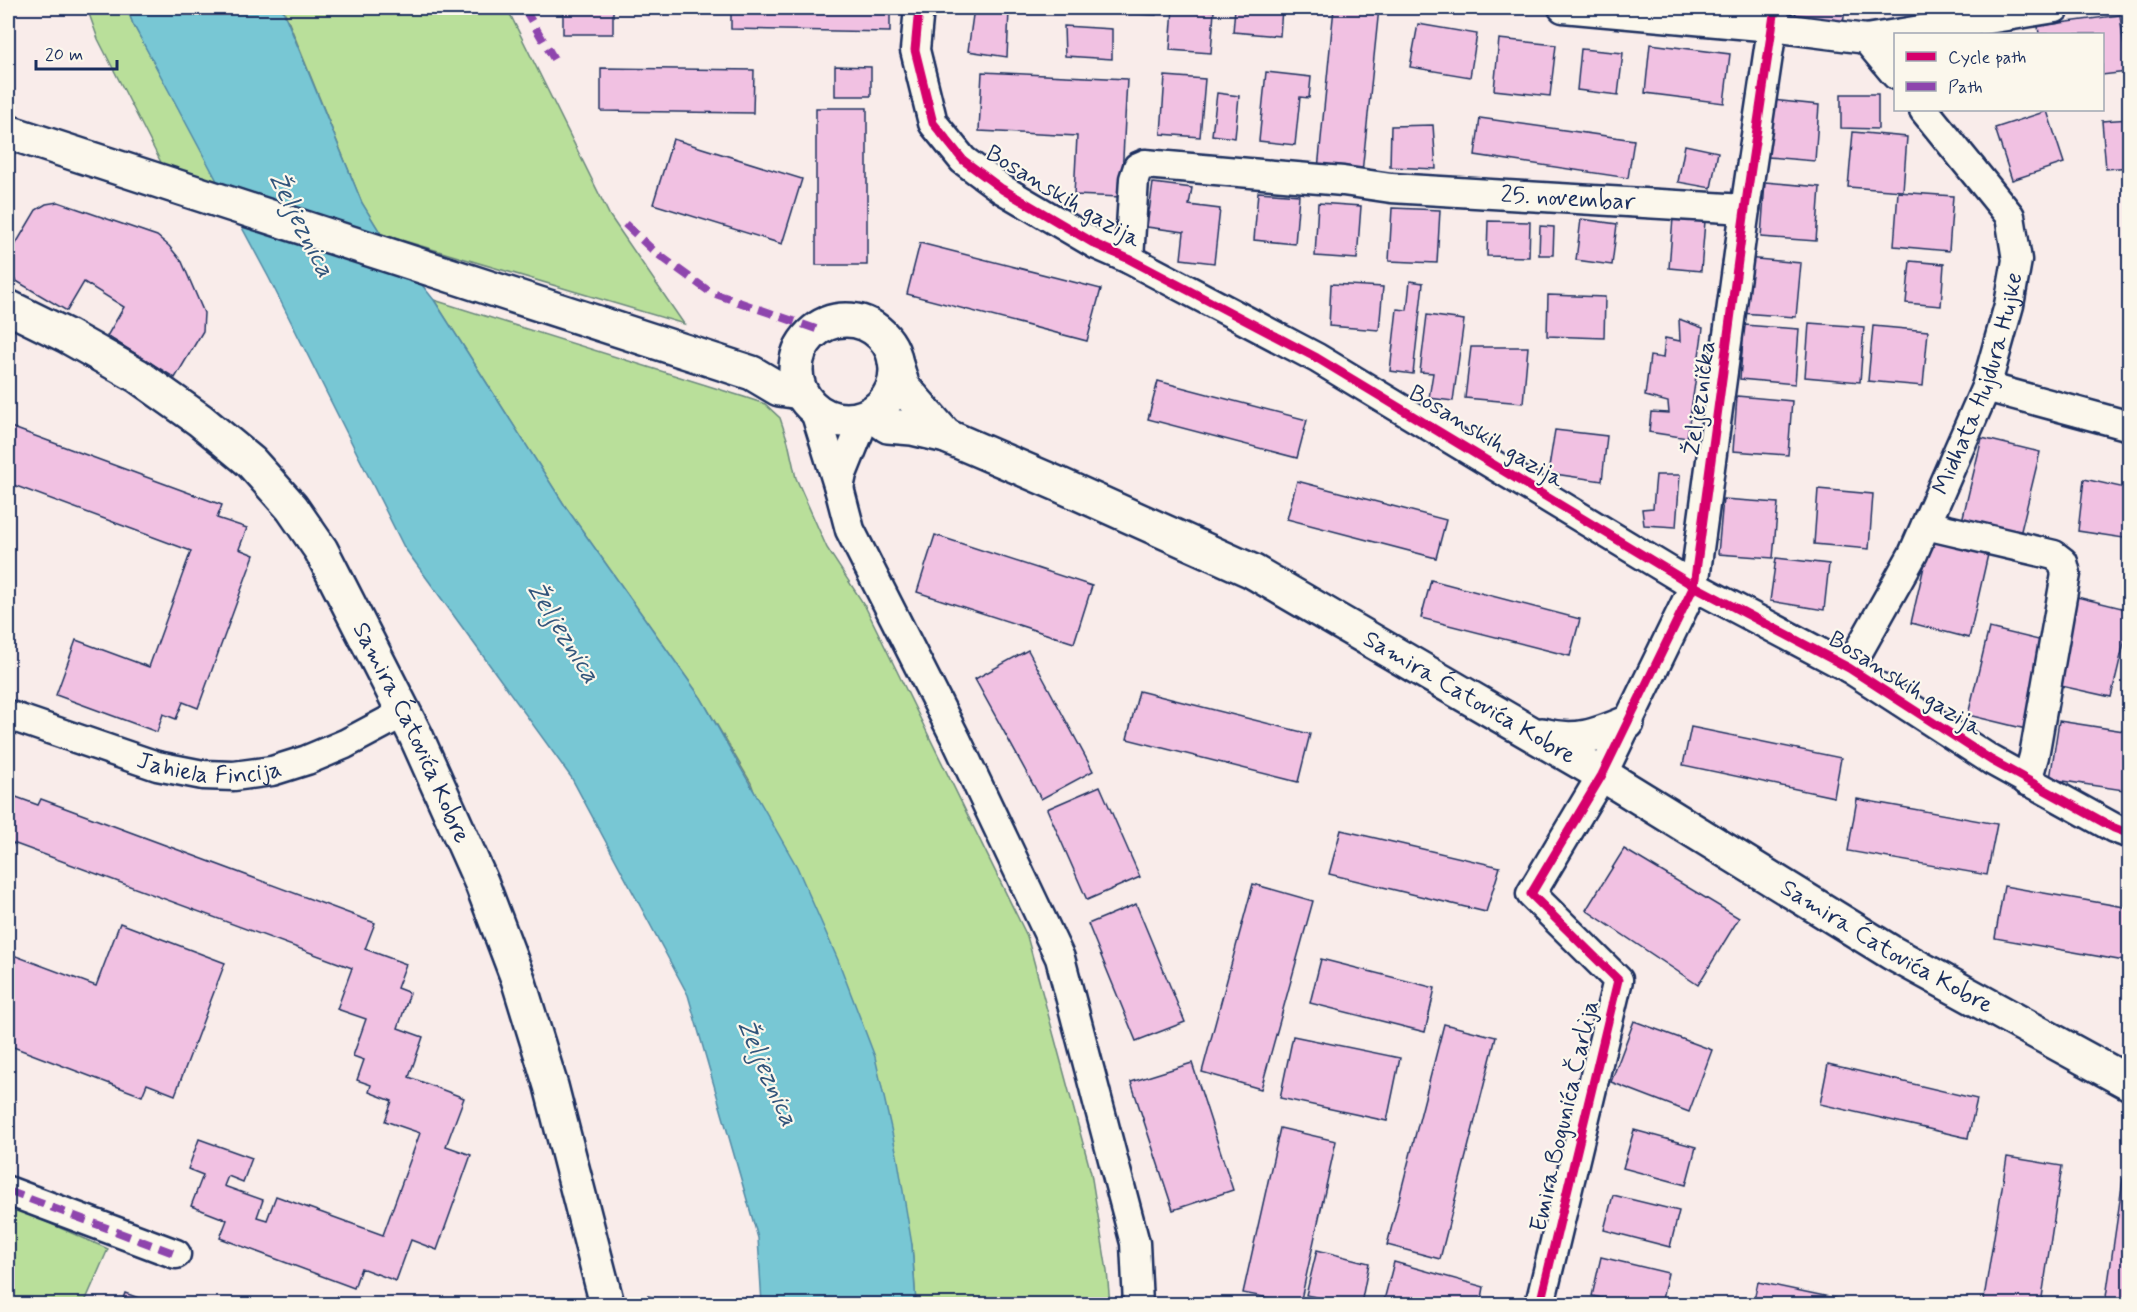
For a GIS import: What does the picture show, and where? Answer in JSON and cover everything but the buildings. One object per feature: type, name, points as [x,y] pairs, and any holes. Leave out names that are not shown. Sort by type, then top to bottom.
[{"type":"main road","points":[[8,132],[748,372],[779,389],[808,401],[834,419],[844,421],[868,415],[881,406],[894,386],[895,361]]},
{"type":"main road","name":"Samira Ćatovića Kobre","points":[[8,307],[67,336],[138,376],[200,420],[251,462],[292,508],[321,550],[405,712],[482,885],[518,979],[551,1086],[607,1305]]},
{"type":"main road","points":[[748,372],[786,362],[810,335],[831,322],[847,320],[864,323],[878,332],[889,345],[903,387],[946,436]]},
{"type":"main road","points":[[808,401],[796,377],[796,362],[801,347],[810,335]]},
{"type":"main road","name":"Samira Ćatovića Kobre","points":[[868,415],[888,426],[912,428],[946,436],[1252,571],[1602,775],[1892,953],[2130,1083]]},
{"type":"main road","points":[[1528,731],[1559,740],[1582,739],[1627,723]]},
{"type":"street","name":"Bosanskih gazija","points":[[919,8],[915,50],[933,123],[963,160],[1002,189],[1098,245],[1317,358],[1694,586],[1849,668],[1990,760],[2114,828],[2130,834]]},
{"type":"street","points":[[1563,8],[1773,17],[1866,39],[1894,34]]},
{"type":"street","points":[[1903,33],[2055,8]]},
{"type":"street","name":"Željeznička","points":[[1602,775],[1694,586],[1773,17]]},
{"type":"street","points":[[1866,39],[1894,73]]},
{"type":"street","name":"Midhata Hujdura Hujke","points":[[1849,668],[1913,555],[1986,387],[2008,305],[2017,260],[2010,216],[1925,111]]},
{"type":"street","name":"25. novembar","points":[[1129,259],[1134,179],[1138,167],[1145,164],[1343,181],[1391,188],[1745,209]]},
{"type":"street","points":[[1986,387],[2130,426]]},
{"type":"street","points":[[808,401],[839,488],[850,530],[956,739],[1060,958],[1135,1243],[1138,1305]]},
{"type":"street","points":[[839,488],[842,474],[868,415]]},
{"type":"street","points":[[1926,525],[2054,555],[2063,562],[2066,574],[2034,756],[2027,781]]},
{"type":"street","name":"Jahiela Fincija","points":[[8,715],[157,766],[203,775],[234,776],[272,771],[307,760],[345,744],[405,712]]},
{"type":"street","name":"Emira Bogunića Čarlija","points":[[1540,1305],[1618,980],[1531,894],[1602,775]]},
{"type":"street","points":[[8,1191],[176,1254]]},
{"type":"green space","points":[[87,8],[127,8],[133,24],[232,205],[173,186],[98,39]]},
{"type":"green space","points":[[283,8],[507,8],[610,216],[684,324],[381,234],[362,203]]},
{"type":"green space","points":[[434,300],[765,404],[780,418],[796,478],[827,548],[865,606],[1027,936],[1091,1173],[1110,1304],[916,1304],[912,1245],[751,783],[701,698],[565,506]]},
{"type":"green space","points":[[8,1205],[108,1249],[84,1304],[8,1304]]},
{"type":"water","name":"Željeznica","points":[[127,8],[282,8],[362,203],[381,234],[434,300],[565,506],[701,698],[797,867],[838,960],[875,1057],[897,1155],[912,1245],[916,1304],[762,1304],[758,1238],[688,995],[571,777],[404,547],[269,278],[133,24]]},
{"type":"marked path","points":[[524,8],[554,59]]},
{"type":"marked path","points":[[625,224],[656,253],[710,292],[816,329]]},
{"type":"marked path","points":[[8,1191],[176,1254]]},
{"type":"cycle path","points":[[919,8],[915,50],[933,123],[963,160],[1002,189],[1097,245],[1129,259],[1317,358],[1694,586],[1849,668],[1991,760],[2114,828],[2130,834]]},
{"type":"cycle path","points":[[1540,1304],[1618,980],[1531,894],[1602,775],[1694,586],[1745,209],[1775,8]]}]
